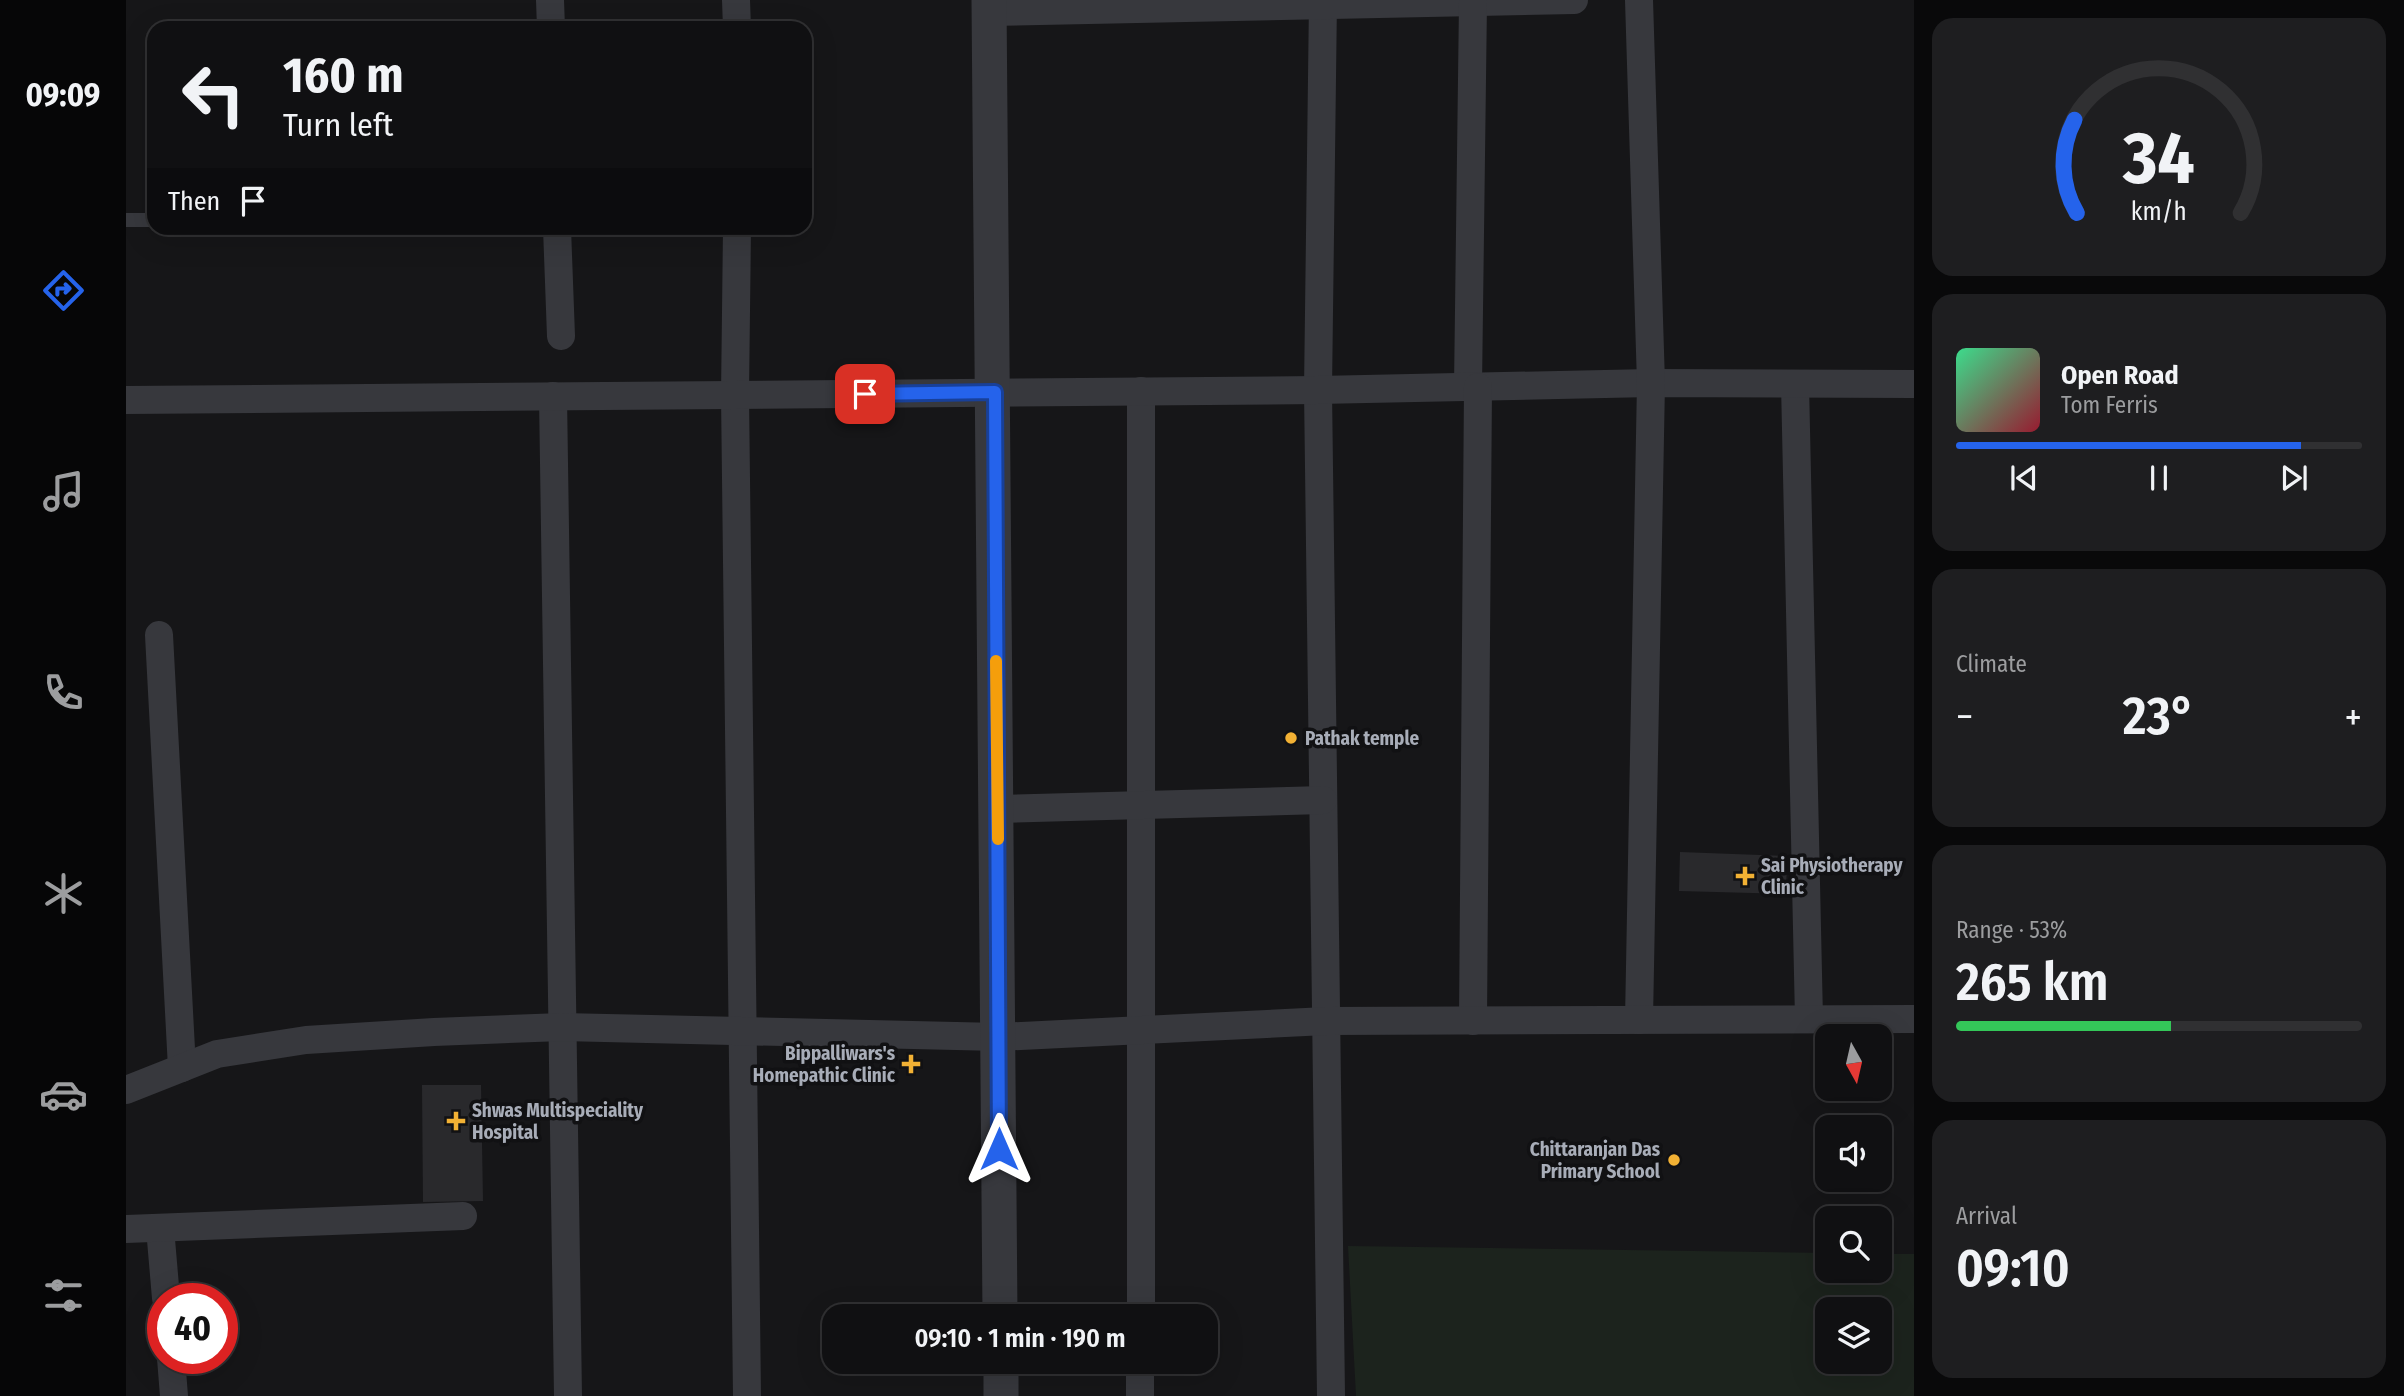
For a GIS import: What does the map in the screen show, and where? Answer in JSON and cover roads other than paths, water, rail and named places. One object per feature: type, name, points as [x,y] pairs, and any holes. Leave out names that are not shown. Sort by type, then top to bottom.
[{"type":"street","points":[[550,0],[551,21]]},
{"type":"street","points":[[736,0],[737,21]]},
{"type":"street","points":[[1000,1304],[995,392],[989,6],[1574,0]]},
{"type":"street","points":[[1639,0],[1651,383],[1639,1020]]},
{"type":"street","points":[[1473,2],[1473,1021]]},
{"type":"street","points":[[1323,3],[1318,390],[1331,1396]]},
{"type":"street","points":[[557,235],[561,336]]},
{"type":"street","points":[[737,235],[735,395],[747,1396]]},
{"type":"street","points":[[126,400],[1318,390],[1651,383],[1914,384]]},
{"type":"street","points":[[1796,384],[1809,1019]]},
{"type":"street","points":[[1141,391],[1141,1304]]},
{"type":"street","points":[[553,396],[568,1396]]},
{"type":"street","points":[[159,635],[182,1068]]},
{"type":"street","points":[[997,809],[1323,800]]},
{"type":"street","points":[[126,1090],[217,1054],[306,1040],[562,1027],[999,1037],[1326,1021],[1914,1019]]},
{"type":"street","points":[[126,1229],[463,1216]]},
{"type":"street","points":[[160,1228],[165,1283]]},
{"type":"street","points":[[172,1374],[174,1396]]},
{"type":"street","points":[[1000,1374],[1001,1396]]},
{"type":"street","points":[[1140,1374],[1140,1396]]},
{"type":"lane","points":[[126,220],[147,220]]},
{"type":"place","name":"Pathak temple","points":[[1291,738]]},
{"type":"place","name":"Sai Physiotherapy Clinic","points":[[1745,876]]},
{"type":"place","name":"Bippalliwars's Homepathic Clinic","points":[[911,1064]]},
{"type":"place","name":"Shwas Multispeciality Hospital","points":[[456,1121]]},
{"type":"place","name":"Chittaranjan Das Primary School","points":[[1674,1160]]}]
